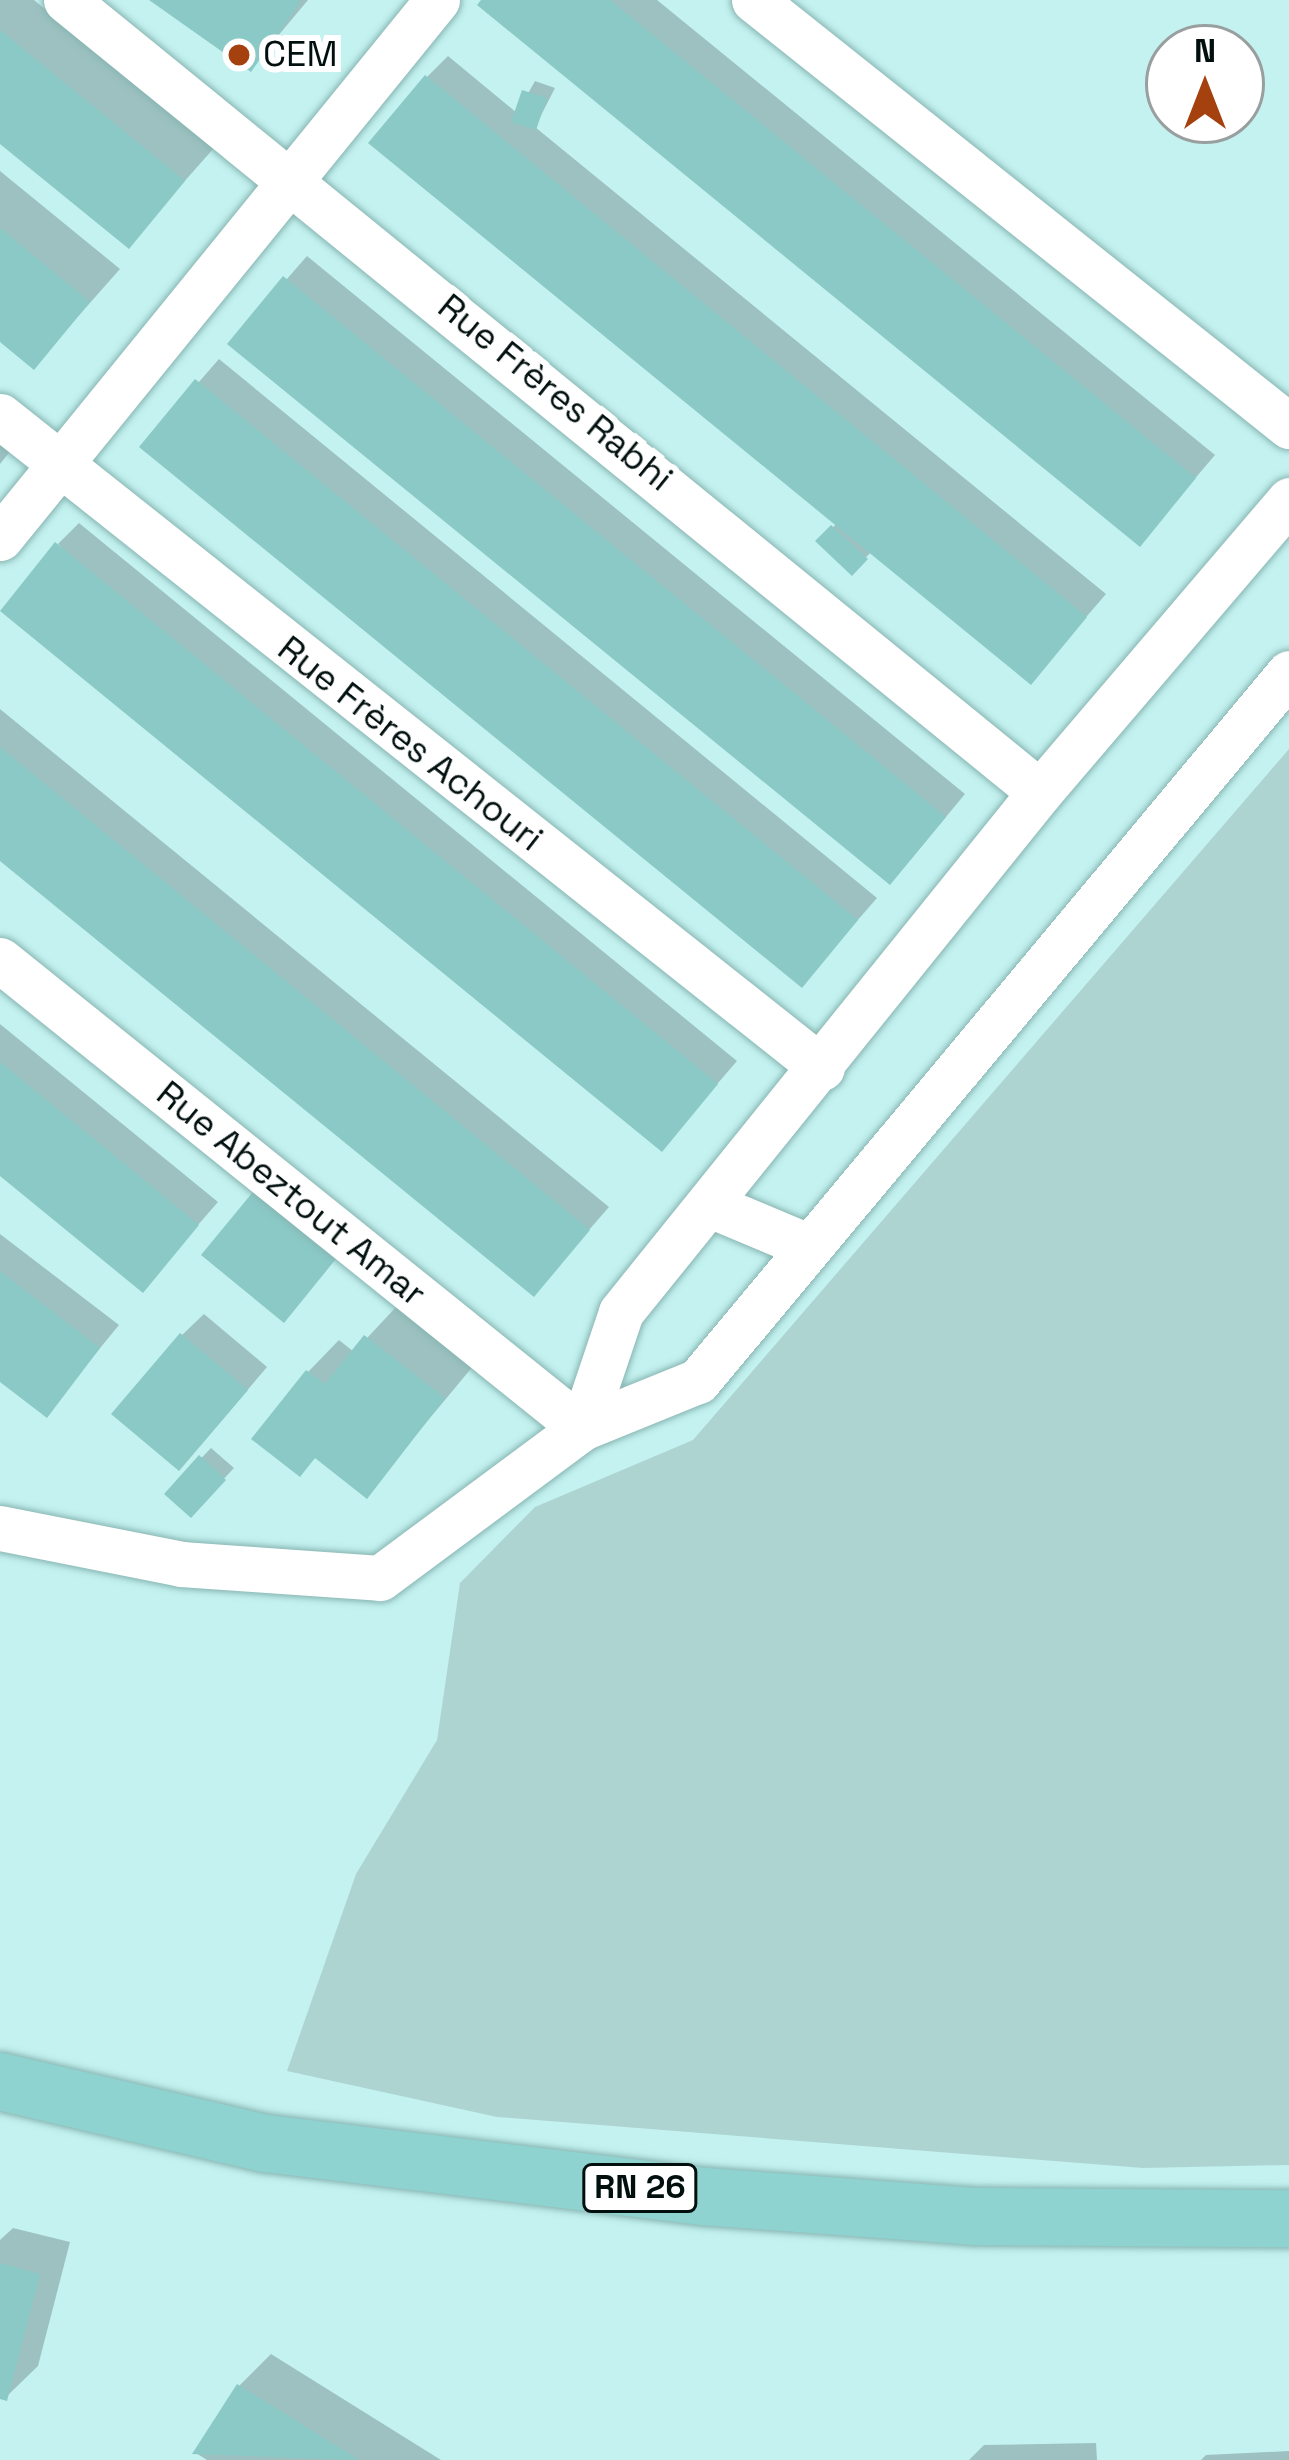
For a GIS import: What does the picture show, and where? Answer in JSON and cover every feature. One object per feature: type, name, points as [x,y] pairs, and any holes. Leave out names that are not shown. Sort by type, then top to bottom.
[{"type":"main road","name":"RN 26","points":[[0,2080],[265,2143],[703,2197],[973,2216],[1289,2218]]},
{"type":"street","name":"Rue Frères Rabhi","points":[[66,0],[295,179],[1040,792]]},
{"type":"street","points":[[0,538],[436,0]]},
{"type":"street","points":[[754,0],[1289,426]]},
{"type":"street","name":"Rue Frères Achouri","points":[[0,416],[822,1068]]},
{"type":"street","points":[[581,1428],[621,1312],[1040,792],[1289,500]]},
{"type":"street","points":[[0,1528],[181,1564],[380,1578],[581,1428],[698,1381],[1289,673]]},
{"type":"street","name":"Rue Abeztout Amar","points":[[0,960],[581,1428]]},
{"type":"street","points":[[710,1205],[810,1247]]},
{"type":"shaded area","points":[[1289,749],[1289,2165],[1143,2168],[497,2117],[287,2071],[356,1874],[437,1740],[460,1583],[535,1507],[693,1440]]},
{"type":"building","points":[[149,0],[297,0],[300,2],[251,72]]},
{"type":"building","points":[[481,0],[610,0],[1196,478],[1140,547],[477,5]]},
{"type":"building","points":[[0,30],[185,181],[129,249],[0,144]]},
{"type":"building","points":[[425,75],[1087,617],[1031,685],[368,143]]},
{"type":"building","points":[[522,90],[547,98],[536,130],[511,122]]},
{"type":"building","points":[[0,228],[90,302],[34,370],[0,342]]},
{"type":"building","points":[[283,276],[946,817],[890,885],[227,344]]},
{"type":"building","points":[[195,379],[858,920],[802,988],[139,447]]},
{"type":"building","points":[[831,525],[868,559],[852,576],[815,541]]},
{"type":"building","points":[[55,542],[718,1084],[662,1152],[0,611]]},
{"type":"building","points":[[0,747],[590,1230],[534,1297],[0,861]]},
{"type":"building","points":[[0,1062],[199,1225],[143,1293],[0,1176]]},
{"type":"building","points":[[257,1187],[340,1254],[284,1323],[201,1255]]},
{"type":"building","points":[[0,1271],[100,1348],[47,1418],[0,1382]]},
{"type":"building","points":[[180,1333],[248,1390],[179,1471],[111,1414]]},
{"type":"building","points":[[364,1335],[445,1398],[367,1499],[315,1458],[300,1477],[251,1439],[306,1370],[325,1384]]},
{"type":"building","points":[[199,1455],[226,1480],[191,1518],[164,1494]]},
{"type":"building","points":[[0,2263],[40,2274],[7,2401],[0,2399]]},
{"type":"building","points":[[237,2384],[359,2460],[192,2454]]},
{"type":"place","name":"CEM","points":[[239,55]]}]
